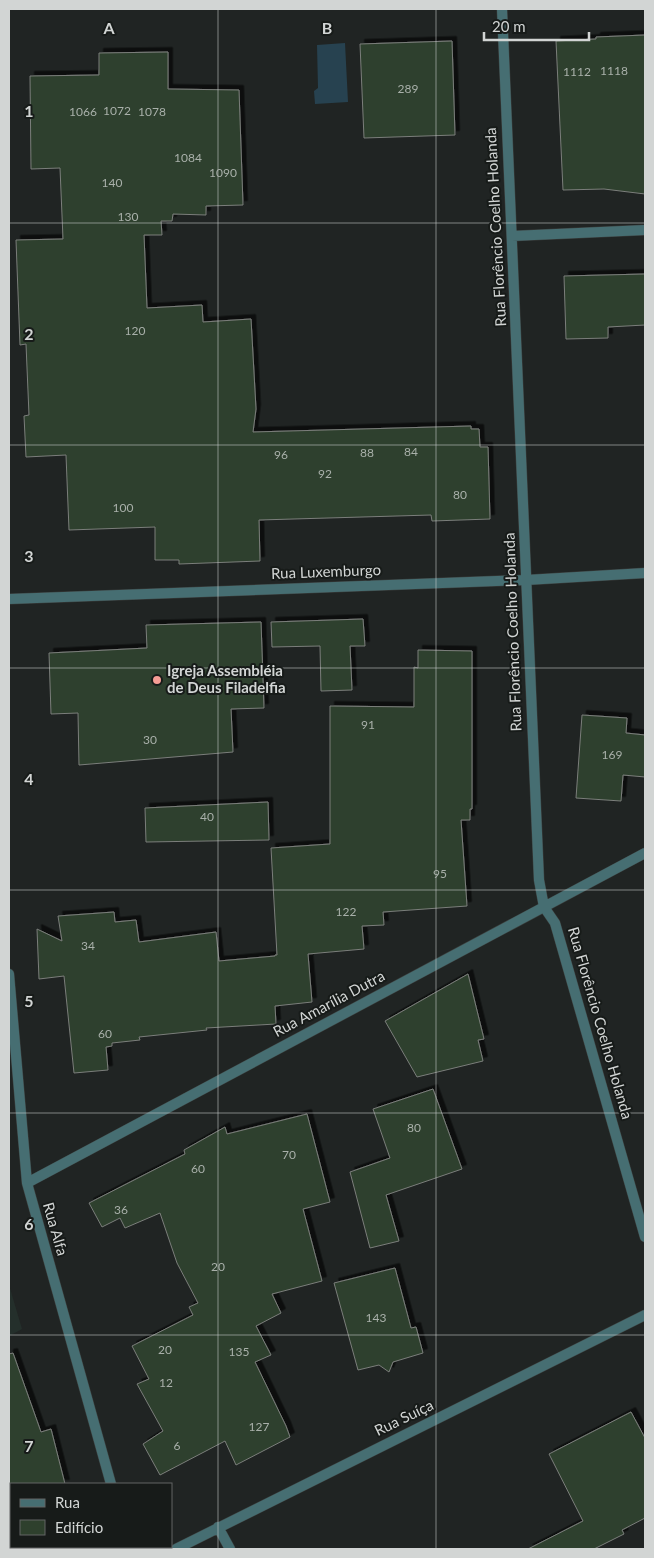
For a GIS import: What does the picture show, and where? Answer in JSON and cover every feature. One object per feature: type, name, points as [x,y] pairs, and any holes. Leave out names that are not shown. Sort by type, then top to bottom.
[{"type":"street","name":"Rua Florêncio Coelho Holanda","points":[[502,9],[539,880],[544,907],[555,923],[645,1237]]},
{"type":"street","points":[[512,236],[645,230]]},
{"type":"street","name":"Rua Luxemburgo","points":[[9,599],[526,580],[645,573]]},
{"type":"street","name":"Rua Amarília Dutra","points":[[27,1183],[645,854]]},
{"type":"street","name":"Rua Alfa","points":[[9,974],[27,1183],[111,1483]]},
{"type":"street","name":"Rua Suíça","points":[[176,1549],[645,1315]]},
{"type":"street","points":[[218,1527],[230,1549]]},
{"type":"shaded area","points":[[9,1285],[22,1329],[9,1336]]},
{"type":"water","points":[[345,43],[348,102],[315,104],[314,91],[318,88],[317,45]]},
{"type":"building","points":[[645,35],[645,194],[604,189],[563,190],[556,41]]},
{"type":"building","points":[[452,41],[455,135],[364,138],[360,44]]},
{"type":"building","points":[[168,52],[168,89],[239,90],[243,205],[206,206],[206,215],[173,214],[172,221],[161,221],[162,235],[144,235],[147,308],[202,305],[203,322],[251,319],[256,409],[253,432],[471,426],[471,429],[479,429],[480,447],[488,447],[490,519],[432,521],[431,515],[259,520],[260,561],[179,564],[179,560],[155,560],[155,527],[69,530],[66,455],[26,457],[24,416],[29,415],[26,344],[20,345],[16,240],[63,239],[60,168],[31,169],[30,76],[99,75],[99,53]]},
{"type":"building","points":[[645,274],[645,325],[608,327],[608,338],[566,339],[564,276]]},
{"type":"building","points":[[363,619],[365,646],[350,646],[352,690],[321,691],[320,646],[272,647],[271,622]]},
{"type":"building","name":"Igreja Assembléia de Deus Filadelfia","points":[[261,622],[264,708],[231,709],[233,752],[79,765],[78,713],[51,714],[49,653],[147,648],[146,625]]},
{"type":"building","points":[[418,650],[472,651],[472,809],[470,809],[470,820],[461,820],[467,906],[383,912],[384,925],[362,926],[364,949],[308,954],[312,1002],[275,1006],[276,1024],[206,1028],[207,1030],[139,1037],[140,1040],[112,1043],[112,1046],[106,1047],[108,1070],[74,1073],[64,976],[39,979],[37,929],[62,941],[58,916],[114,912],[115,922],[136,920],[139,942],[216,932],[219,961],[277,955],[271,848],[330,844],[330,706],[414,707],[414,667],[418,668]]},
{"type":"building","points":[[582,715],[627,718],[626,733],[645,735],[645,777],[623,775],[621,801],[576,798]]},
{"type":"building","points":[[268,802],[269,840],[146,842],[145,808]]},
{"type":"building","points":[[468,974],[484,1039],[478,1040],[483,1061],[417,1077],[385,1021]]},
{"type":"building","points":[[433,1089],[462,1169],[386,1195],[399,1241],[370,1248],[350,1172],[390,1158],[373,1109]]},
{"type":"building","points":[[307,1114],[330,1202],[303,1209],[322,1281],[272,1294],[281,1313],[256,1326],[271,1355],[255,1362],[290,1437],[236,1465],[225,1441],[160,1475],[143,1444],[163,1431],[137,1384],[149,1379],[132,1346],[193,1315],[189,1307],[198,1303],[177,1263],[160,1213],[125,1228],[120,1218],[102,1227],[89,1203],[185,1154],[184,1150],[225,1127],[227,1134]]},
{"type":"building","points":[[395,1268],[411,1328],[416,1327],[423,1353],[393,1362],[389,1372],[379,1365],[358,1370],[334,1283]]},
{"type":"building","points":[[13,1353],[41,1432],[51,1429],[65,1483],[9,1484],[9,1354]]},
{"type":"building","points":[[631,1412],[645,1438],[645,1518],[622,1530],[624,1534],[594,1549],[528,1549],[583,1521],[549,1454]]},
{"type":"place","name":"Igreja Assembléia de Deus Filadelfia","points":[[157,680]]}]
